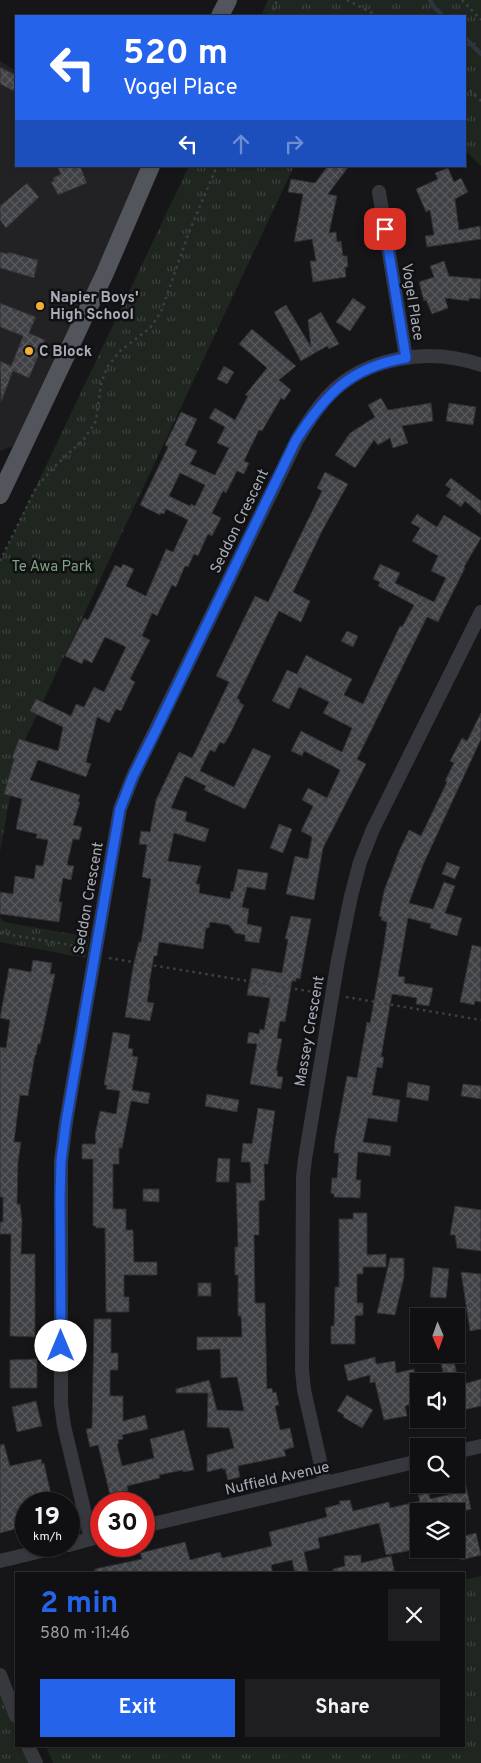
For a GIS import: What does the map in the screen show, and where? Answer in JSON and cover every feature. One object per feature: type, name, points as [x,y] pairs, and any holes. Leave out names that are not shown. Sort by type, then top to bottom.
[{"type":"main road","points":[[220,15],[228,0]]},
{"type":"main road","points":[[0,495],[6,473],[105,272],[151,167]]},
{"type":"street","name":"Vogel Place","points":[[379,192],[406,358]]},
{"type":"street","name":"Seddon Crescent","points":[[90,1517],[64,1426],[61,1404],[61,1161],[66,1122],[120,809],[152,738],[296,440],[317,409],[343,383],[378,364],[406,358],[440,356],[458,358],[481,365]]},
{"type":"street","name":"Massey Crescent","points":[[325,1483],[304,1390],[302,1370],[303,1177],[307,1140],[332,995],[351,896],[360,862],[373,830],[481,612]]},
{"type":"street","points":[[465,1450],[481,1446]]},
{"type":"street","name":"Nuffield Avenue","points":[[155,1523],[410,1463]]},
{"type":"street","points":[[0,1561],[17,1557]]},
{"type":"street","points":[[0,1675],[15,1713]]},
{"type":"street","points":[[28,1747],[36,1763]]},
{"type":"path","points":[[271,15],[277,0]]},
{"type":"path","points":[[347,0],[376,15]]},
{"type":"path","points":[[462,0],[481,20]]},
{"type":"path","points":[[466,87],[481,100]]},
{"type":"path","points":[[0,561],[36,488],[54,466],[84,439],[96,421],[101,384],[107,367],[120,351],[150,328],[161,312],[189,232],[218,167]]},
{"type":"path","points":[[0,933],[332,995],[481,1020]]},
{"type":"shaded area","name":"Napier Boys' High School","points":[[0,61],[15,70],[15,167],[146,167],[13,446],[0,451]]},
{"type":"green space","points":[[268,0],[481,0],[481,166],[466,151],[466,15],[261,15]]},
{"type":"green space","name":"Te Awa Park","points":[[189,167],[294,167],[17,757],[0,852],[0,562]]},
{"type":"green space","points":[[0,917],[4,922],[89,937],[86,958],[0,942]]},
{"type":"green space","points":[[481,1576],[481,1763],[53,1763],[46,1747],[465,1747],[465,1580]]},
{"type":"green space","points":[[0,1692],[15,1727],[15,1747],[24,1747],[32,1763],[0,1763]]},
{"type":"building","points":[[0,67],[15,74],[15,92],[0,84]]},
{"type":"building","points":[[58,167],[80,167],[87,183],[58,195],[51,182],[54,181],[53,178],[61,174]]},
{"type":"building","points":[[327,167],[348,167],[328,194],[337,196],[329,233],[336,232],[337,242],[341,241],[343,256],[347,256],[348,267],[345,267],[346,277],[313,282],[310,261],[316,261],[312,239],[294,242],[303,194],[288,192],[291,179],[315,183]]},
{"type":"building","points":[[448,168],[454,182],[461,178],[468,192],[455,199],[459,230],[480,226],[481,239],[427,247],[425,236],[434,235],[430,210],[426,212],[416,189],[438,179],[435,173]]},
{"type":"building","points":[[27,183],[39,197],[6,228],[0,220],[0,206]]},
{"type":"building","points":[[0,252],[8,254],[8,252],[38,260],[34,278],[0,268]]},
{"type":"building","points":[[444,261],[449,276],[481,279],[480,299],[469,298],[469,301],[445,298],[448,308],[432,314],[426,300],[424,301],[419,282],[434,277],[430,266]]},
{"type":"building","points":[[353,298],[366,307],[350,331],[336,322]]},
{"type":"building","name":"C Block","points":[[0,303],[36,317],[29,333],[45,340],[29,378],[13,371],[1,402],[0,361],[11,366],[23,336],[0,327]]},
{"type":"building","points":[[286,305],[311,347],[308,320],[321,312],[339,344],[329,349],[327,346],[301,361],[274,312]]},
{"type":"building","points":[[252,329],[296,366],[279,380],[291,390],[284,400],[281,398],[262,431],[259,430],[244,461],[249,463],[244,474],[237,471],[226,493],[223,491],[212,513],[221,518],[212,536],[208,534],[198,556],[194,554],[188,567],[185,566],[176,587],[172,585],[157,616],[152,613],[142,636],[150,640],[130,679],[135,682],[121,711],[116,709],[109,723],[97,717],[86,762],[91,764],[86,777],[38,760],[30,780],[80,795],[78,802],[80,802],[73,825],[82,827],[79,840],[73,839],[67,865],[74,866],[71,880],[63,878],[59,902],[62,902],[59,922],[0,914],[0,892],[13,894],[15,876],[34,879],[36,865],[43,866],[48,840],[36,838],[37,834],[16,829],[22,799],[4,794],[14,759],[12,758],[19,739],[58,751],[63,727],[30,711],[36,699],[71,716],[76,704],[84,707],[94,687],[104,692],[126,647],[105,637],[92,663],[84,659],[82,664],[65,656],[84,618],[88,620],[115,565],[121,568],[123,564],[134,569],[126,586],[146,596],[166,549],[173,552],[188,520],[166,509],[164,514],[161,513],[160,515],[140,505],[168,447],[165,445],[181,412],[197,419],[185,445],[197,451],[190,464],[215,475],[229,448],[217,443],[225,427],[209,418],[215,408],[235,420],[248,396],[245,395],[267,368],[239,344]],"holes":[[[180,473],[205,485],[195,506],[191,504],[190,506],[169,496]]]},
{"type":"building","points":[[224,366],[234,372],[227,384],[217,379]]},
{"type":"building","points":[[381,398],[388,410],[431,403],[433,421],[402,426],[408,443],[393,448],[390,438],[378,445],[374,440],[355,468],[335,455],[350,433],[375,417],[368,405]]},
{"type":"building","points":[[449,403],[476,407],[473,425],[446,421]]},
{"type":"building","points":[[325,472],[348,484],[322,531],[293,592],[310,601],[301,622],[279,611],[237,698],[244,705],[229,736],[224,744],[220,742],[215,752],[210,750],[200,771],[234,787],[253,748],[271,756],[245,809],[204,790],[206,786],[185,776],[171,808],[187,812],[185,821],[209,829],[205,842],[174,833],[168,861],[201,866],[196,884],[200,884],[199,893],[230,899],[238,869],[268,873],[265,890],[247,887],[242,907],[249,909],[247,924],[262,927],[259,943],[245,941],[245,935],[235,933],[229,925],[210,922],[209,928],[206,928],[203,949],[159,942],[157,956],[154,956],[149,984],[147,1002],[154,1003],[150,1021],[125,1017],[133,967],[139,942],[141,942],[151,879],[142,877],[147,845],[139,844],[141,831],[150,832],[156,800],[179,752],[192,758],[229,682],[216,676],[255,596],[268,602],[322,491],[317,488]]},
{"type":"building","points":[[451,478],[481,501],[481,515],[465,501],[461,507],[446,496],[451,489],[445,485]]},
{"type":"building","points":[[417,514],[437,527],[444,515],[481,538],[464,567],[438,622],[427,617],[357,759],[366,764],[323,848],[314,900],[286,894],[295,856],[308,859],[312,837],[301,831],[313,806],[302,800],[308,788],[327,798],[340,770],[304,751],[302,756],[291,751],[301,731],[342,752],[352,728],[323,713],[329,702],[299,687],[289,709],[272,701],[287,670],[297,674],[306,655],[352,679],[344,695],[363,704],[400,626],[402,627],[414,605],[378,586],[380,582],[373,579],[380,564],[400,573],[395,583],[434,602],[446,578],[431,571],[438,556],[412,541],[420,528],[411,523]]},
{"type":"building","points":[[347,631],[358,636],[353,647],[341,641]]},
{"type":"building","points":[[481,713],[481,739],[423,865],[409,903],[433,909],[444,882],[455,886],[445,913],[462,918],[457,936],[430,928],[431,924],[408,918],[398,976],[405,977],[404,983],[433,988],[429,1006],[416,1004],[417,998],[392,994],[381,1057],[384,1057],[382,1068],[377,1067],[372,1095],[400,1100],[397,1122],[368,1118],[363,1142],[391,1146],[390,1156],[358,1152],[356,1180],[361,1180],[360,1198],[334,1197],[334,1194],[331,1193],[332,1178],[337,1178],[339,1153],[334,1153],[335,1140],[347,1076],[357,1078],[367,1022],[370,1023],[384,944],[387,922],[381,920],[382,917],[379,916],[384,891],[409,830],[421,836],[447,782],[445,781],[454,763],[450,761],[462,738],[467,741]]},
{"type":"building","points":[[279,824],[292,829],[283,853],[270,848]]},
{"type":"building","points":[[447,862],[460,867],[455,879],[442,874]]},
{"type":"building","points":[[291,916],[311,919],[300,979],[296,978],[296,981],[292,981],[285,1022],[280,1021],[277,1038],[282,1039],[276,1071],[278,1071],[277,1076],[283,1077],[281,1089],[250,1084],[257,1044],[247,1043],[249,1032],[259,1034],[260,1029],[264,1030],[270,998],[247,995],[252,968],[282,973],[288,939],[285,939]]},
{"type":"building","points":[[472,945],[481,947],[481,1002],[475,1001],[474,1005],[460,1002]]},
{"type":"building","points":[[33,960],[52,963],[50,974],[55,974],[40,1044],[38,1044],[35,1055],[28,1096],[20,1095],[14,1142],[21,1142],[18,1162],[17,1204],[20,1204],[22,1221],[21,1254],[35,1254],[35,1337],[10,1336],[11,1234],[0,1234],[0,1222],[3,1222],[3,1197],[0,1197],[0,1047],[6,1048],[10,1020],[0,1018],[9,968],[31,972]]},
{"type":"building","points":[[113,1032],[130,1035],[128,1048],[133,1049],[132,1056],[138,1057],[132,1090],[150,1093],[148,1104],[131,1101],[122,1148],[119,1148],[119,1164],[113,1164],[113,1209],[126,1209],[126,1230],[133,1230],[134,1262],[157,1262],[157,1275],[124,1275],[124,1297],[129,1297],[129,1312],[106,1312],[105,1228],[93,1226],[93,1159],[82,1159],[82,1144],[96,1144],[95,1135],[100,1111],[116,1114],[120,1091],[106,1089],[107,1085],[104,1085]]},
{"type":"building","points":[[408,1082],[430,1086],[428,1101],[406,1097]]},
{"type":"building","points":[[463,1084],[481,1086],[481,1099],[461,1096]]},
{"type":"building","points":[[207,1094],[239,1100],[237,1112],[205,1106]]},
{"type":"building","points":[[258,1108],[275,1111],[268,1164],[264,1164],[265,1200],[259,1201],[259,1235],[254,1235],[255,1303],[265,1303],[267,1389],[272,1388],[273,1393],[276,1392],[279,1405],[275,1406],[280,1430],[290,1428],[294,1447],[284,1450],[286,1456],[238,1466],[240,1477],[228,1480],[223,1468],[207,1472],[207,1455],[234,1448],[229,1428],[207,1427],[208,1393],[176,1393],[176,1389],[209,1380],[217,1410],[244,1411],[237,1377],[221,1378],[220,1349],[197,1350],[197,1337],[242,1337],[241,1316],[238,1316],[238,1275],[235,1275],[235,1247],[238,1247],[236,1183],[251,1183],[250,1162],[241,1162],[243,1143],[252,1144]]},
{"type":"building","points":[[218,1158],[230,1159],[229,1182],[216,1182]]},
{"type":"building","points":[[143,1189],[159,1189],[159,1202],[143,1201]]},
{"type":"building","points":[[455,1206],[481,1210],[481,1251],[457,1248],[455,1235],[450,1235]]},
{"type":"building","points":[[353,1213],[367,1213],[367,1255],[386,1254],[386,1267],[363,1267],[363,1274],[357,1274],[357,1303],[363,1303],[363,1315],[355,1316],[355,1344],[331,1344],[331,1326],[334,1326],[335,1287],[339,1287],[339,1219],[353,1219]]},
{"type":"building","points":[[390,1258],[404,1258],[404,1277],[395,1315],[377,1313]]},
{"type":"building","points":[[433,1267],[449,1269],[446,1298],[430,1297]]},
{"type":"building","points":[[461,1272],[481,1274],[481,1329],[470,1331]]},
{"type":"building","points":[[198,1283],[211,1283],[211,1296],[198,1296]]},
{"type":"building","points":[[94,1319],[111,1319],[111,1353],[118,1353],[118,1370],[110,1370],[110,1396],[123,1396],[123,1421],[145,1415],[148,1429],[122,1435],[123,1439],[118,1440],[119,1443],[117,1444],[122,1466],[154,1458],[150,1439],[184,1430],[194,1470],[183,1472],[183,1470],[159,1475],[160,1478],[127,1486],[128,1491],[109,1492],[98,1445],[90,1447],[86,1429],[92,1428]]},
{"type":"building","points":[[375,1357],[376,1364],[395,1361],[396,1373],[414,1369],[415,1373],[410,1373],[410,1405],[405,1406],[407,1416],[384,1420],[375,1382],[370,1383],[370,1375],[348,1381],[344,1365]]},
{"type":"building","points":[[37,1359],[37,1388],[10,1388],[10,1360]]},
{"type":"building","points":[[441,1363],[454,1363],[457,1373],[443,1373]]},
{"type":"building","points":[[481,1379],[481,1406],[465,1410],[465,1384]]},
{"type":"building","points":[[347,1395],[373,1410],[362,1428],[343,1417],[344,1415],[337,1411]]},
{"type":"building","points":[[36,1401],[42,1426],[17,1432],[12,1407]]},
{"type":"building","points":[[4,1444],[10,1466],[41,1459],[42,1464],[44,1463],[50,1492],[15,1492],[15,1529],[0,1533],[0,1445]]},
{"type":"building","points":[[466,1486],[471,1509],[465,1511],[465,1503],[411,1503],[420,1501],[418,1495],[429,1493],[430,1499],[456,1493],[465,1493]]},
{"type":"building","points":[[350,1500],[353,1511],[389,1502],[390,1508],[410,1503],[410,1550],[386,1555],[379,1523],[318,1538],[320,1548],[304,1552],[309,1572],[295,1572],[292,1560],[271,1565],[273,1572],[95,1572],[95,1569],[142,1559],[141,1557],[155,1557],[155,1549],[185,1542],[190,1560],[220,1552],[222,1558],[272,1546],[269,1532],[327,1517],[325,1508],[340,1504],[339,1501]]},
{"type":"building","points":[[476,1533],[481,1555],[461,1560],[460,1558],[465,1558],[465,1536]]},
{"type":"building","points":[[361,1555],[361,1563],[391,1556],[395,1572],[333,1572],[333,1569],[345,1566],[344,1556]]},
{"type":"waterway","points":[[430,0],[442,15]]},
{"type":"waterway","points":[[466,39],[481,54]]},
{"type":"place","name":"Napier Boys' High School","points":[[40,306]]},
{"type":"place","name":"C Block","points":[[29,351]]},
{"type":"route","points":[[61,1346],[61,1161],[66,1122],[120,809],[133,776],[296,440],[317,409],[343,383],[378,364],[406,358],[385,229]]}]
